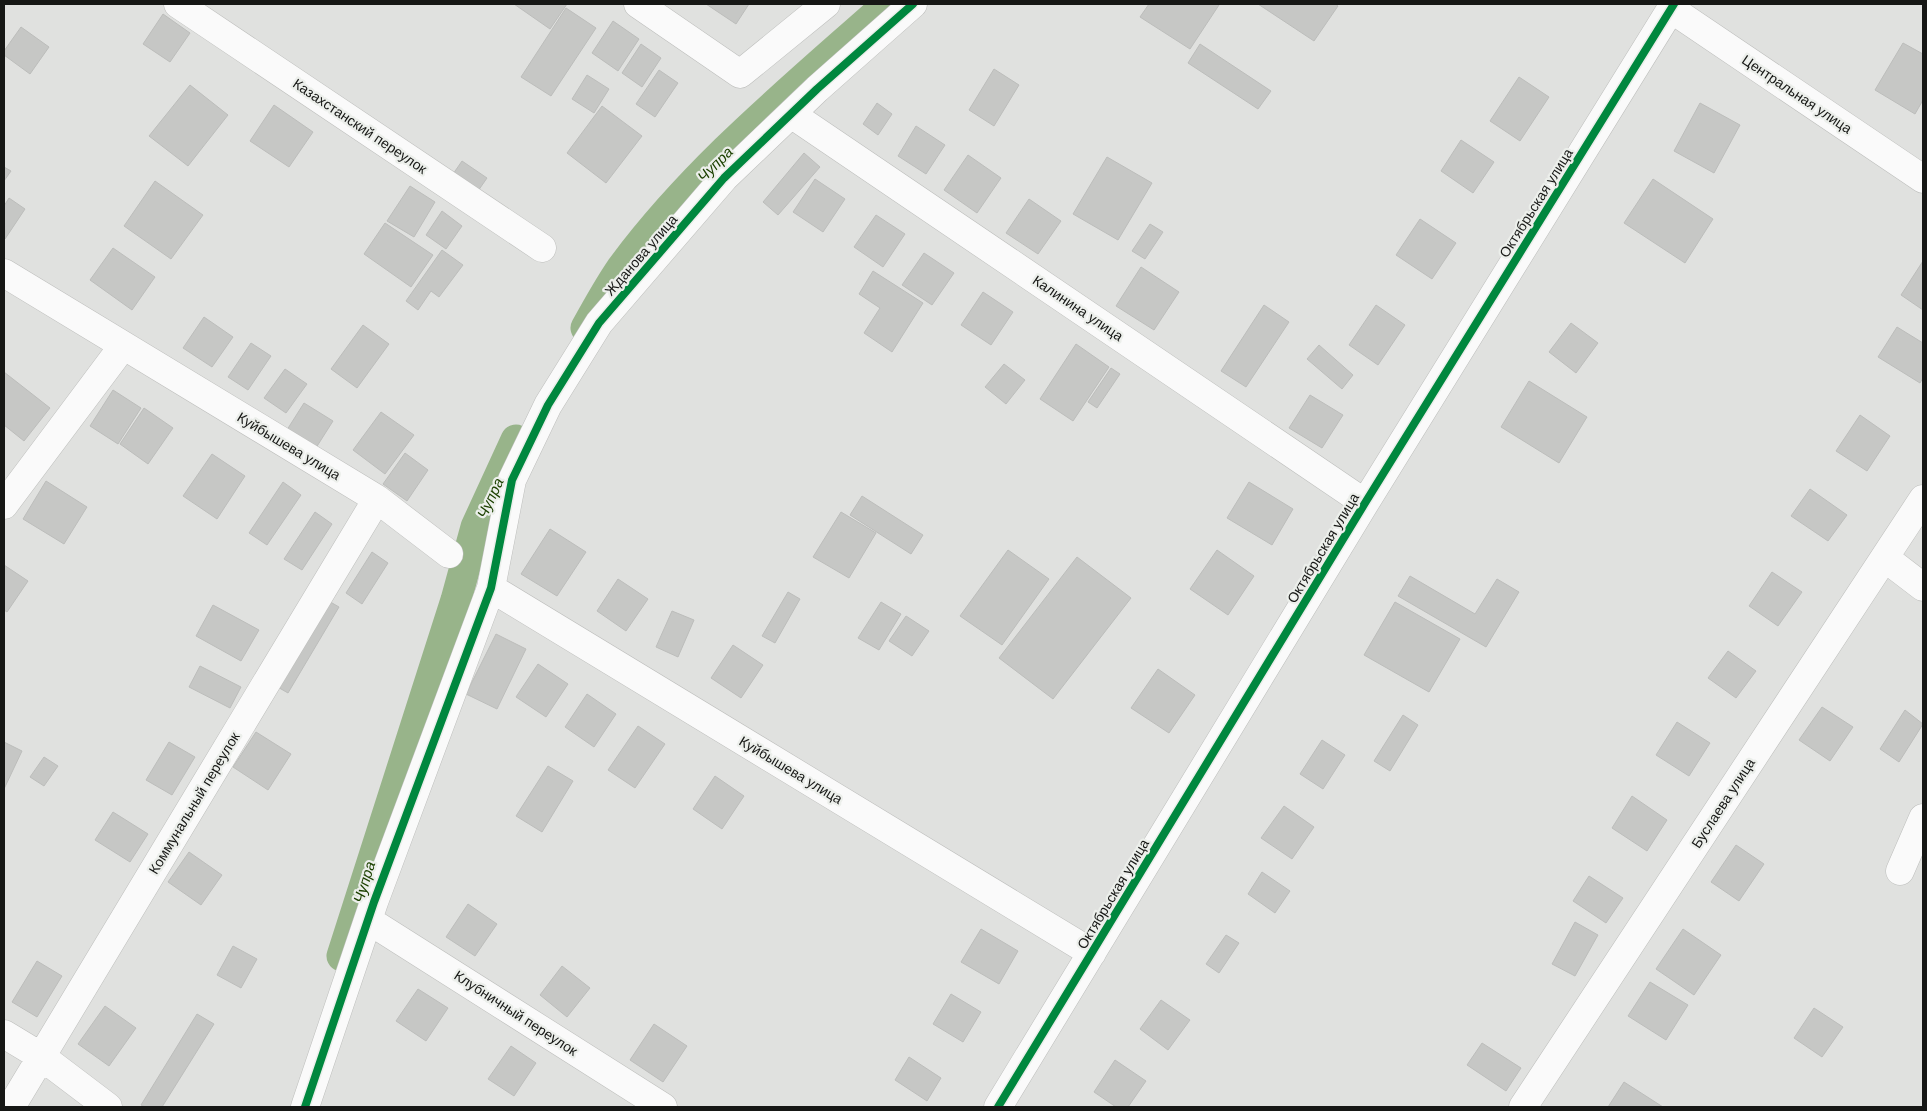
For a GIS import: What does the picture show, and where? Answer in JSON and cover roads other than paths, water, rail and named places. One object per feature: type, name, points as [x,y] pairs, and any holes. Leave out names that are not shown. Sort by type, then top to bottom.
[{"type":"street","name":"Казахстанский переулок","points":[[178,4],[542,248]]},
{"type":"street","points":[[638,4],[740,74],[826,4]]},
{"type":"street","name":"Жданова улица","points":[[305,1107],[368,920],[491,588],[512,480],[548,405],[599,323],[724,178],[791,114],[913,4]]},
{"type":"street","name":"Центральная улица","points":[[1673,6],[1923,178]]},
{"type":"street","name":"Октябрьская улица","points":[[998,1107],[1365,503],[1673,6]]},
{"type":"street","name":"Калинина улица","points":[[791,114],[1365,503]]},
{"type":"street","name":"Куйбышева улица","points":[[6,280],[123,346],[377,499],[449,554]]},
{"type":"street","points":[[4,505],[123,346]]},
{"type":"street","name":"Коммунальный переулок","points":[[11,1107],[377,499]]},
{"type":"street","name":"Буслаева улица","points":[[1523,1107],[1923,499]]},
{"type":"street","points":[[1885,558],[1923,587]]},
{"type":"street","name":"Куйбышева улица","points":[[491,588],[1092,953]]},
{"type":"street","points":[[1900,871],[1923,818]]},
{"type":"street","name":"Клубничный переулок","points":[[368,920],[663,1107]]},
{"type":"street","points":[[4,1034],[42,1058],[108,1107]]},
{"type":"waterway","name":"Чупра","points":[[586,328],[621,269],[681,197],[747,130],[888,4]]},
{"type":"waterway","name":"Чупра","points":[[342,956],[456,600],[476,527],[516,440]]}]
